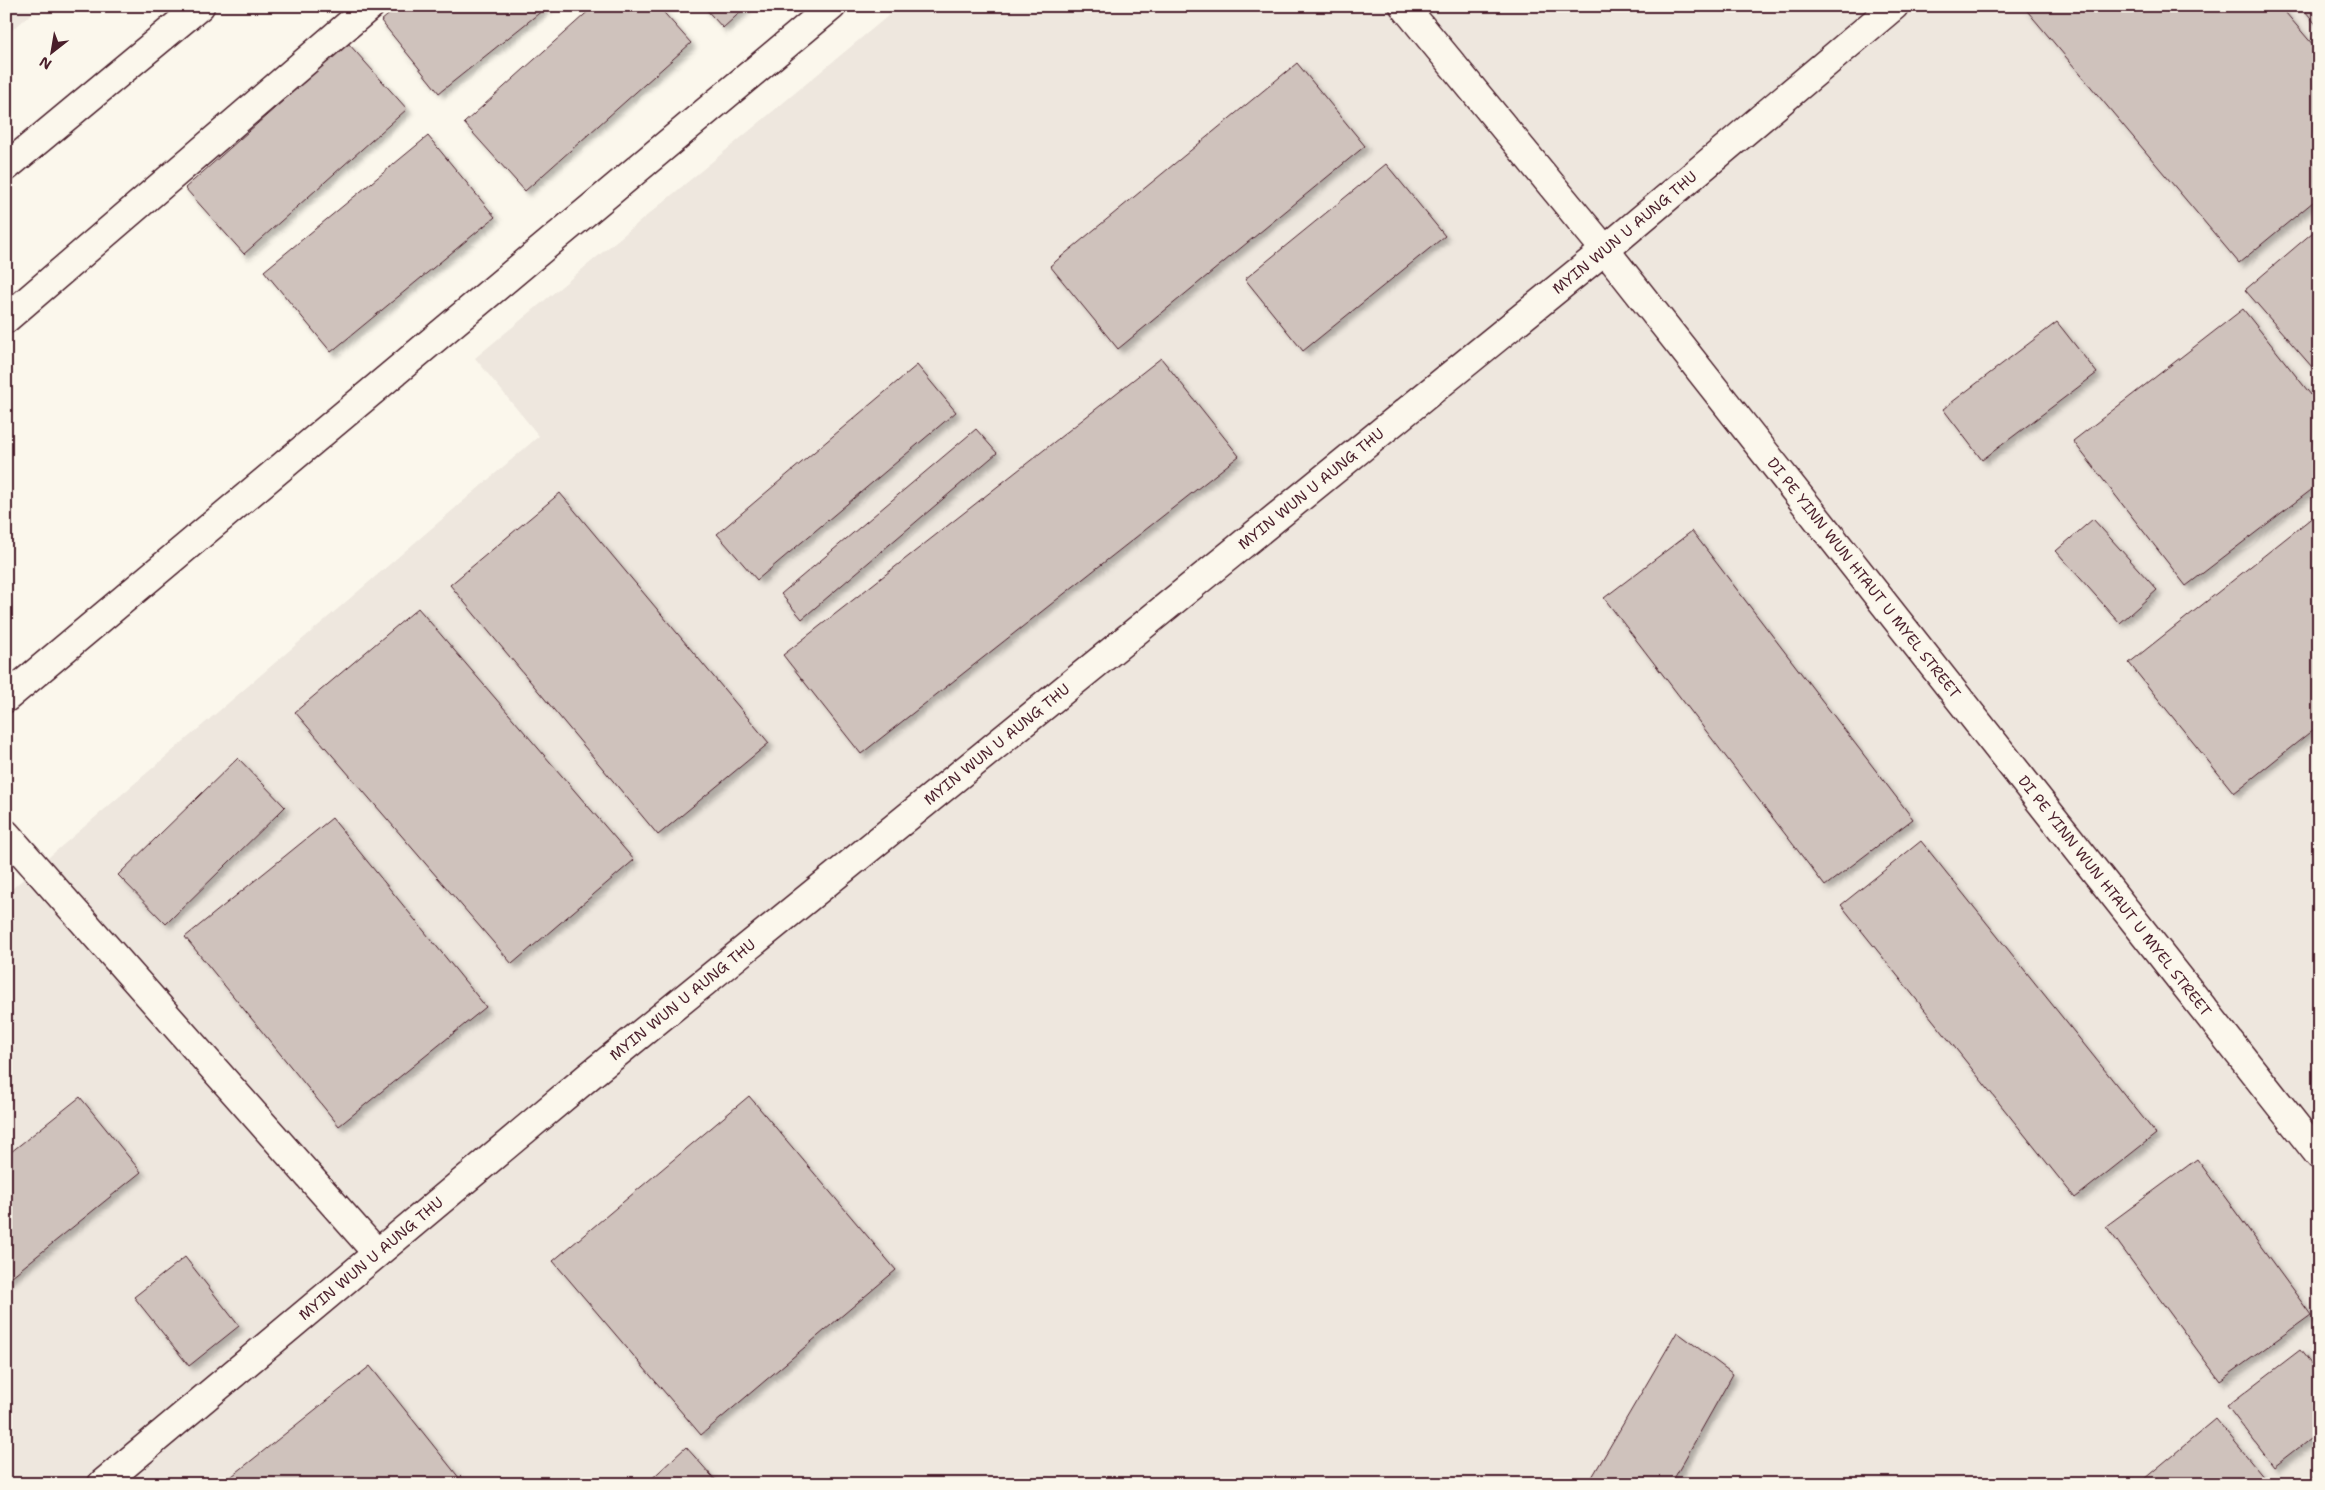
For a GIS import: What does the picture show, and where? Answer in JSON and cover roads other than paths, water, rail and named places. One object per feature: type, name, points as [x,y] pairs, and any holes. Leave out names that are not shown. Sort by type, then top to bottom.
[{"type":"street","points":[[6,167],[200,6]]},
{"type":"street","points":[[6,319],[370,6]]},
{"type":"street","points":[[6,698],[832,6]]},
{"type":"street","name":"DI PE YINN WUN HTAUT U MYEL STREET","points":[[1404,6],[1605,250],[2319,1155]]},
{"type":"street","name":"MYIN WUN U AUNG THU","points":[[102,1484],[589,1076],[1605,250],[1894,6]]},
{"type":"street","points":[[6,834],[377,1253]]}]
